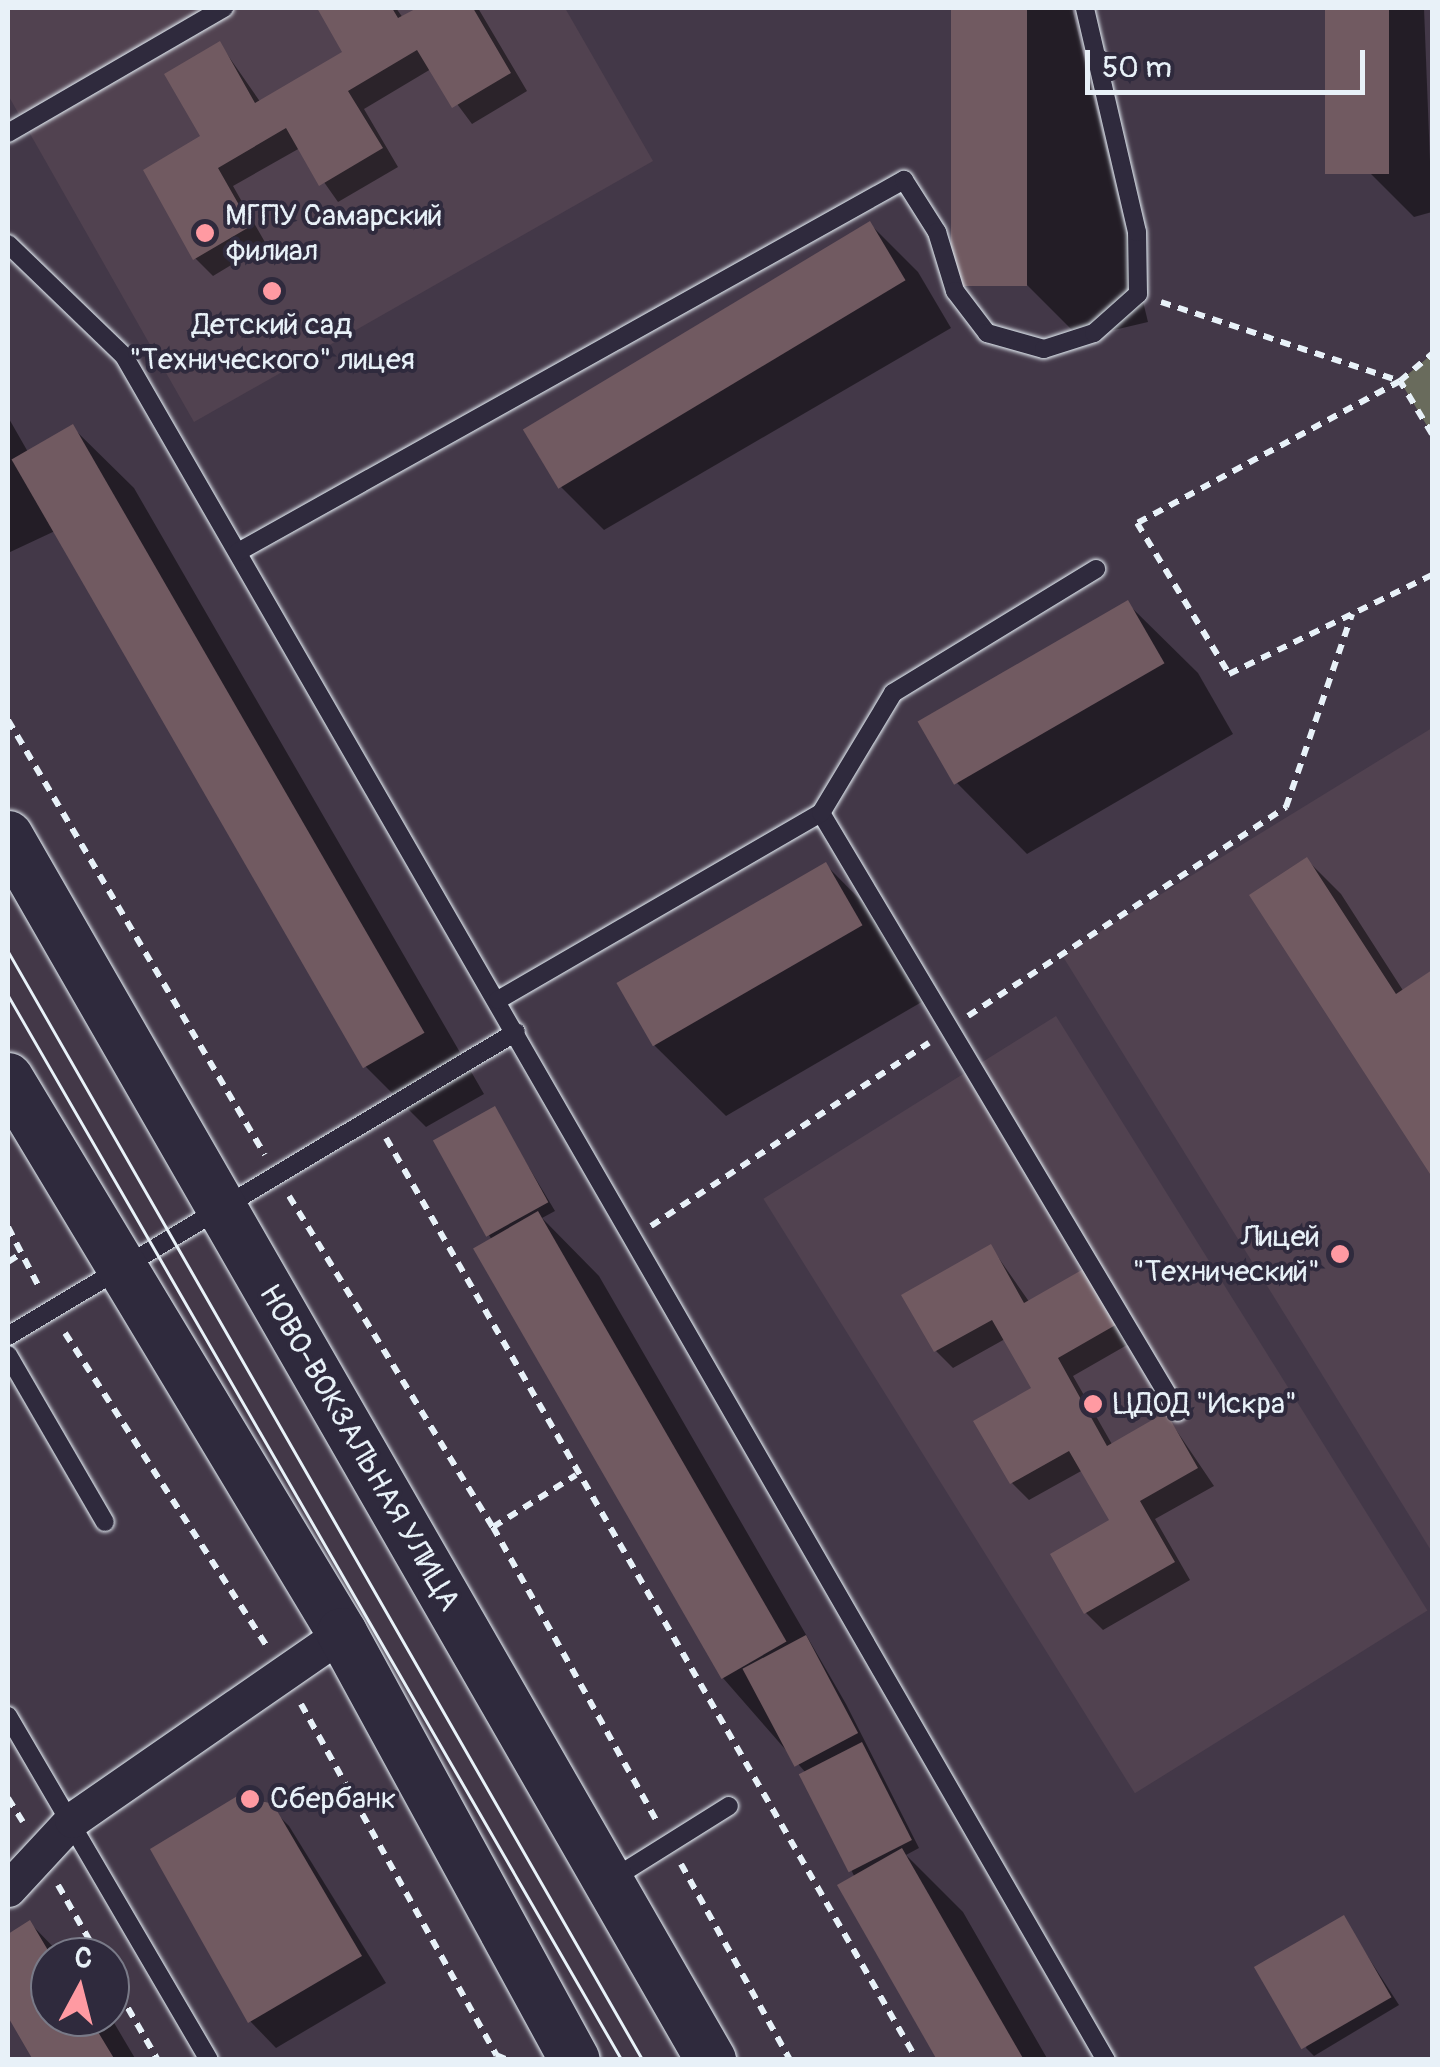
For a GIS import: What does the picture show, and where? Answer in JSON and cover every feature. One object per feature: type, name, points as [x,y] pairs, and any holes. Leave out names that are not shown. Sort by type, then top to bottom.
[{"type":"main road","name":"НОВО-ВОКЗАЛЬНАЯ УЛИЦА","points":[[8,836],[711,2060]]},
{"type":"main road","points":[[8,1078],[120,1272],[342,1633],[575,2060]]},
{"type":"street","points":[[8,1889],[72,1820],[342,1633]]},
{"type":"lane","points":[[8,133],[224,8]]},
{"type":"lane","points":[[238,552],[904,180],[937,232],[955,291],[987,333],[1044,348],[1094,333],[1138,294],[1137,232],[1084,8]]},
{"type":"lane","points":[[8,244],[124,356],[1106,2060]]},
{"type":"lane","points":[[498,1000],[822,813],[894,693],[1096,569]]},
{"type":"lane","points":[[822,813],[1178,1412]]},
{"type":"lane","points":[[8,1336],[120,1272],[274,1171],[516,1032]]},
{"type":"lane","points":[[8,1355],[105,1522]]},
{"type":"lane","points":[[8,1716],[210,2060]]},
{"type":"lane","points":[[608,1882],[729,1806]]},
{"type":"path","points":[[1138,294],[1400,381],[1432,434]]},
{"type":"path","points":[[1432,354],[1400,381],[1138,523],[1230,674],[1432,575]]},
{"type":"path","points":[[634,1237],[1286,806],[1352,614]]},
{"type":"path","points":[[8,720],[274,1171],[493,1527],[790,2060]]},
{"type":"path","points":[[373,1114],[576,1475],[918,2060]]},
{"type":"path","points":[[8,1262],[22,1254]]},
{"type":"path","points":[[493,1527],[576,1475]]},
{"type":"path","points":[[130,2011],[158,2060]]},
{"type":"shaded area","name":"Детский сад \"Технического\" лицея","points":[[8,8],[565,8],[653,161],[194,422],[8,95]]},
{"type":"shaded area","name":"Лицей \"Технический\"","points":[[1432,728],[1432,1552],[1062,955]]},
{"type":"shaded area","name":"ЦДОД \"Искра\"","points":[[1056,1016],[1427,1610],[1135,1793],[763,1199]]},
{"type":"green space","points":[[1432,354],[1432,434],[1400,381]]},
{"type":"building","points":[[317,8],[392,8],[398,18],[417,8],[473,8],[511,73],[452,108],[417,50],[348,91],[383,148],[319,186],[286,128],[218,168],[251,226],[193,260],[143,170],[200,136],[164,74],[220,41],[255,103],[342,52]]},
{"type":"building","points":[[951,8],[1027,8],[1027,286],[951,286]]},
{"type":"building","points":[[1325,8],[1389,8],[1389,174],[1325,174]]},
{"type":"building","points":[[870,221],[906,280],[558,489],[523,430]]},
{"type":"building","points":[[73,424],[425,1033],[363,1068],[12,460]]},
{"type":"building","points":[[1128,600],[1164,663],[954,785],[918,722]]},
{"type":"building","points":[[1307,857],[1396,994],[1432,970],[1432,1177],[1249,895]]},
{"type":"building","points":[[826,862],[862,925],[653,1046],[616,983]]},
{"type":"building","points":[[495,1106],[548,1202],[486,1237],[433,1140]]},
{"type":"building","points":[[538,1211],[787,1641],[722,1679],[473,1248]]},
{"type":"building","points":[[991,1244],[1024,1303],[1087,1267],[1119,1323],[1058,1358],[1107,1446],[1166,1412],[1198,1468],[1140,1501],[1175,1562],[1084,1614],[1050,1554],[1109,1520],[1069,1451],[1010,1484],[973,1421],[1031,1388],[992,1320],[934,1352],[901,1295]]},
{"type":"building","points":[[806,1635],[858,1733],[795,1767],[742,1669]]},
{"type":"building","points":[[862,1742],[912,1840],[849,1872],[799,1774]]},
{"type":"building","points":[[239,1795],[273,1804],[362,1956],[248,2023],[150,1849]]},
{"type":"building","points":[[902,1848],[1024,2060],[937,2060],[837,1885]]},
{"type":"building","points":[[1344,1915],[1392,1997],[1301,2049],[1254,1967]]},
{"type":"building","points":[[30,1920],[40,1937],[30,1937],[30,2037],[101,2037],[115,2060],[33,2060],[8,2017],[8,1934]]},
{"type":"tram line","points":[[8,951],[643,2060]]},
{"type":"tram line","points":[[8,995],[622,2060]]},
{"type":"place","name":"МГПУ Самарский филиал","points":[[205,233]]},
{"type":"place","name":"Детский сад \"Технического\" лицея","points":[[272,291]]},
{"type":"place","name":"Лицей \"Технический\"","points":[[1340,1254]]},
{"type":"place","name":"ЦДОД \"Искра\"","points":[[1093,1404]]},
{"type":"place","name":"Сбербанк","points":[[250,1799]]}]
